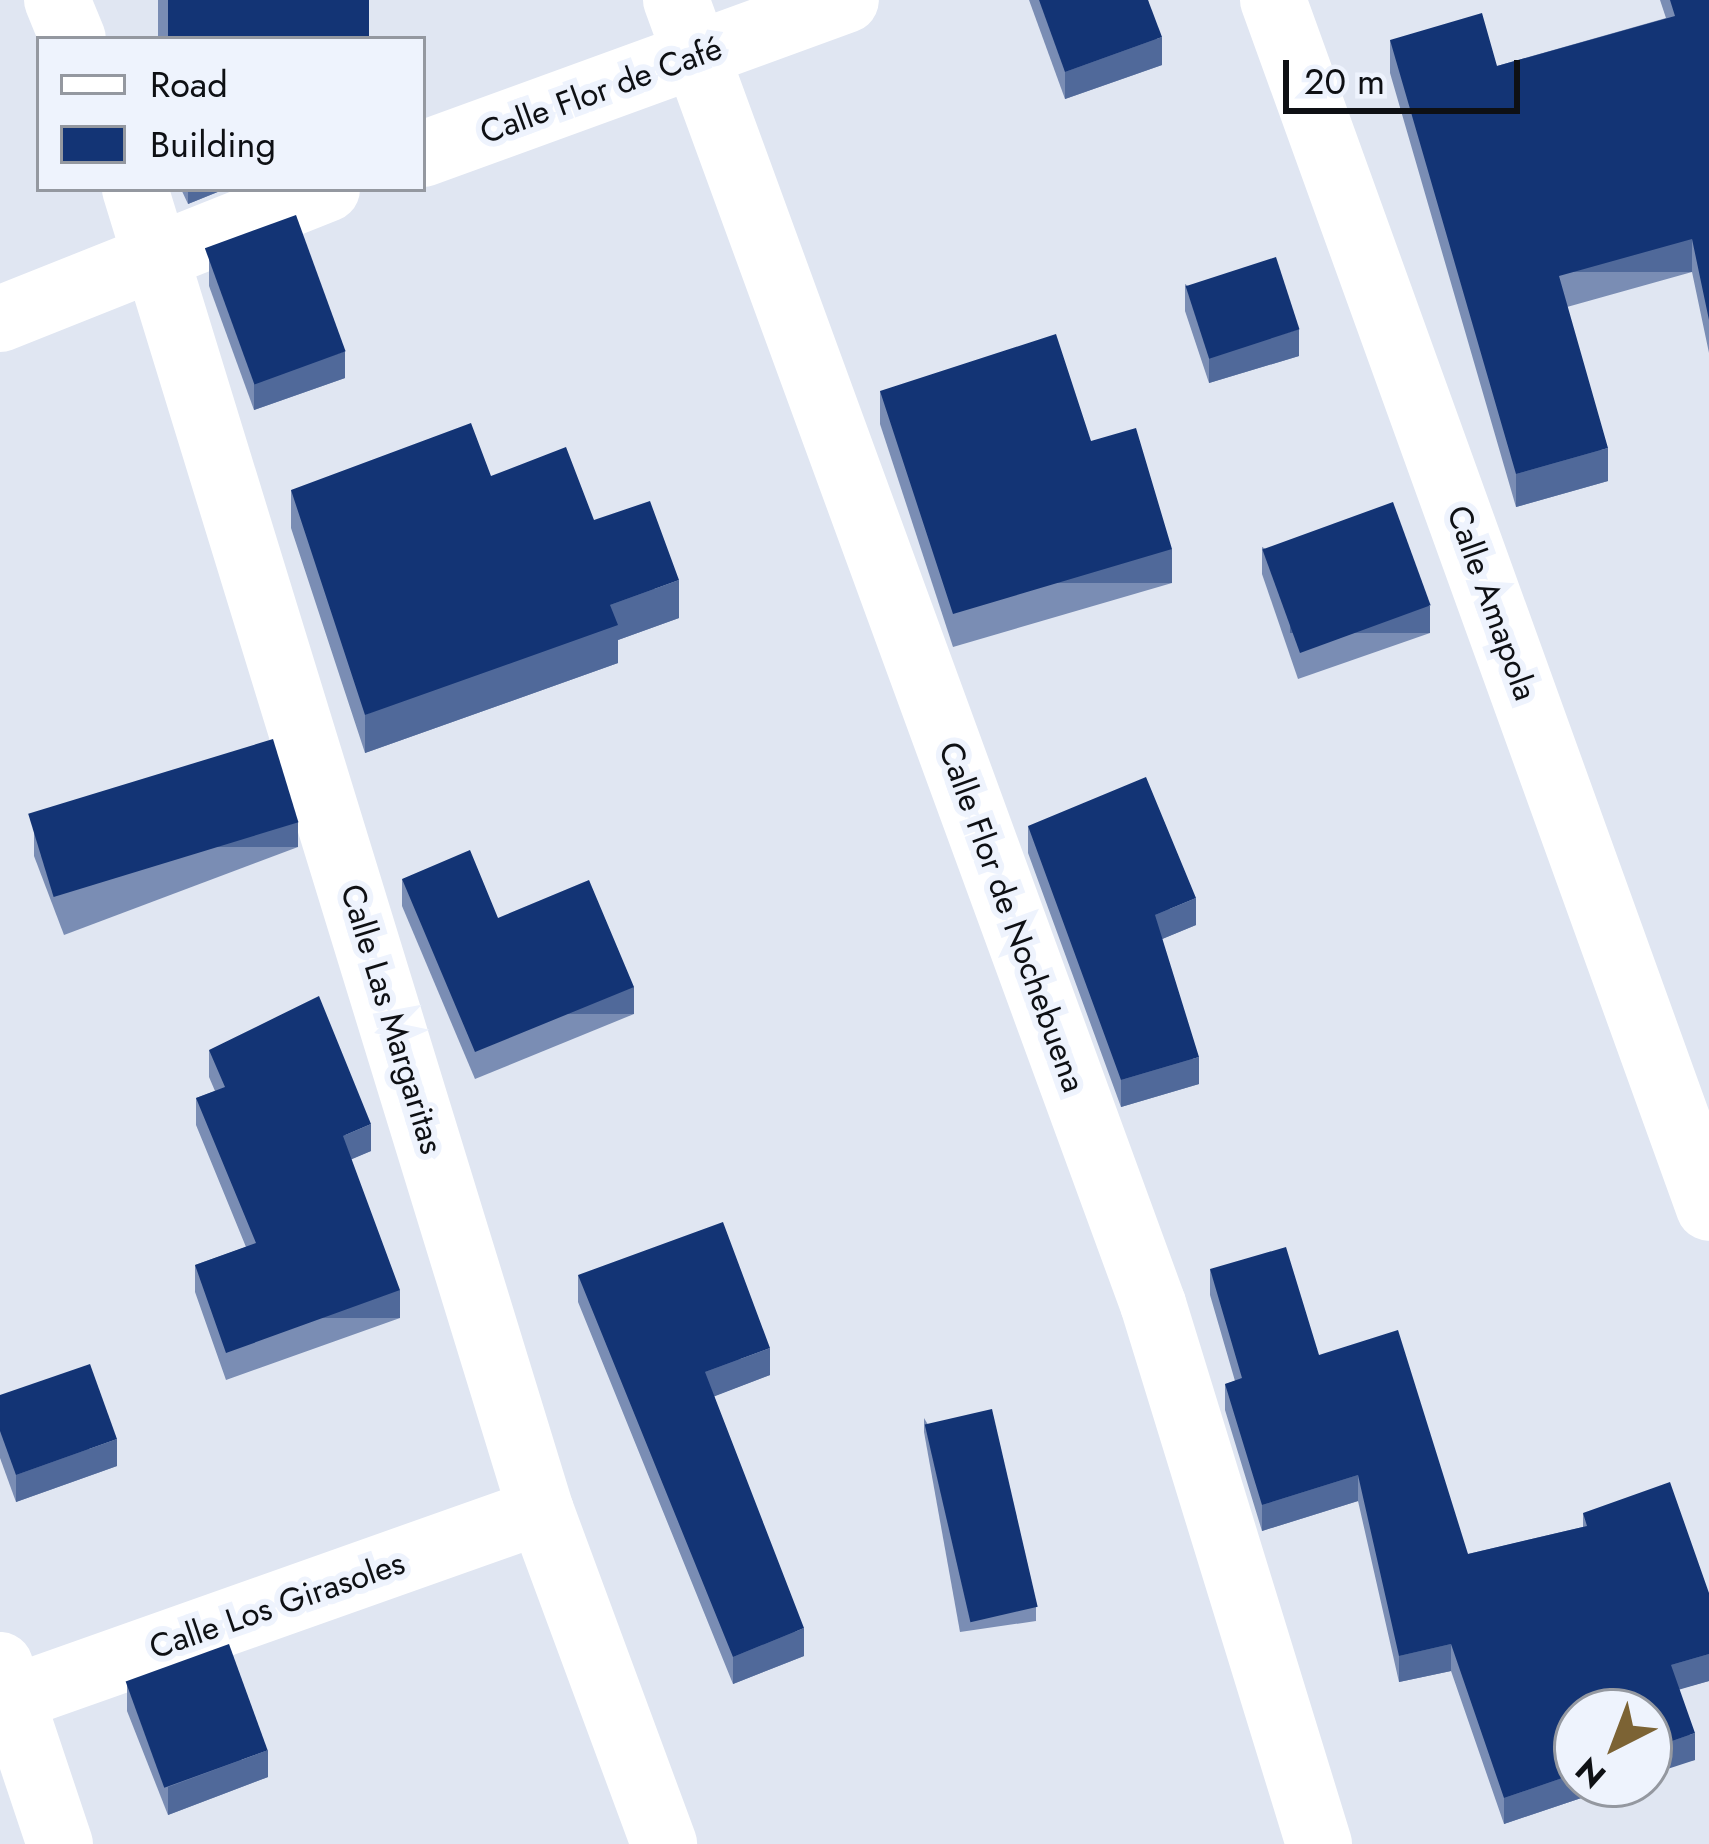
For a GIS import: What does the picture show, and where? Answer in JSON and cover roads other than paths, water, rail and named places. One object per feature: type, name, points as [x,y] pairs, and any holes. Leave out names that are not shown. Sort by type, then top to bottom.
[{"type":"street","points":[[57,0],[72,36]]},
{"type":"street","name":"Calle Flor de Café","points":[[426,153],[687,27],[846,0]]},
{"type":"street","name":"Calle Amapola","points":[[1273,0],[1686,1063],[1709,1208]]},
{"type":"street","name":"Calle Flor de Nochebuena","points":[[687,27],[1153,1304],[1319,1844]]},
{"type":"street","name":"Calle Las Margaritas","points":[[136,192],[160,250],[541,1511],[664,1844]]},
{"type":"street","points":[[0,319],[160,250],[319,192]]},
{"type":"street","name":"Calle Los Girasoles","points":[[6,1682],[541,1511]]},
{"type":"street","points":[[6,1682],[60,1844]]}]
